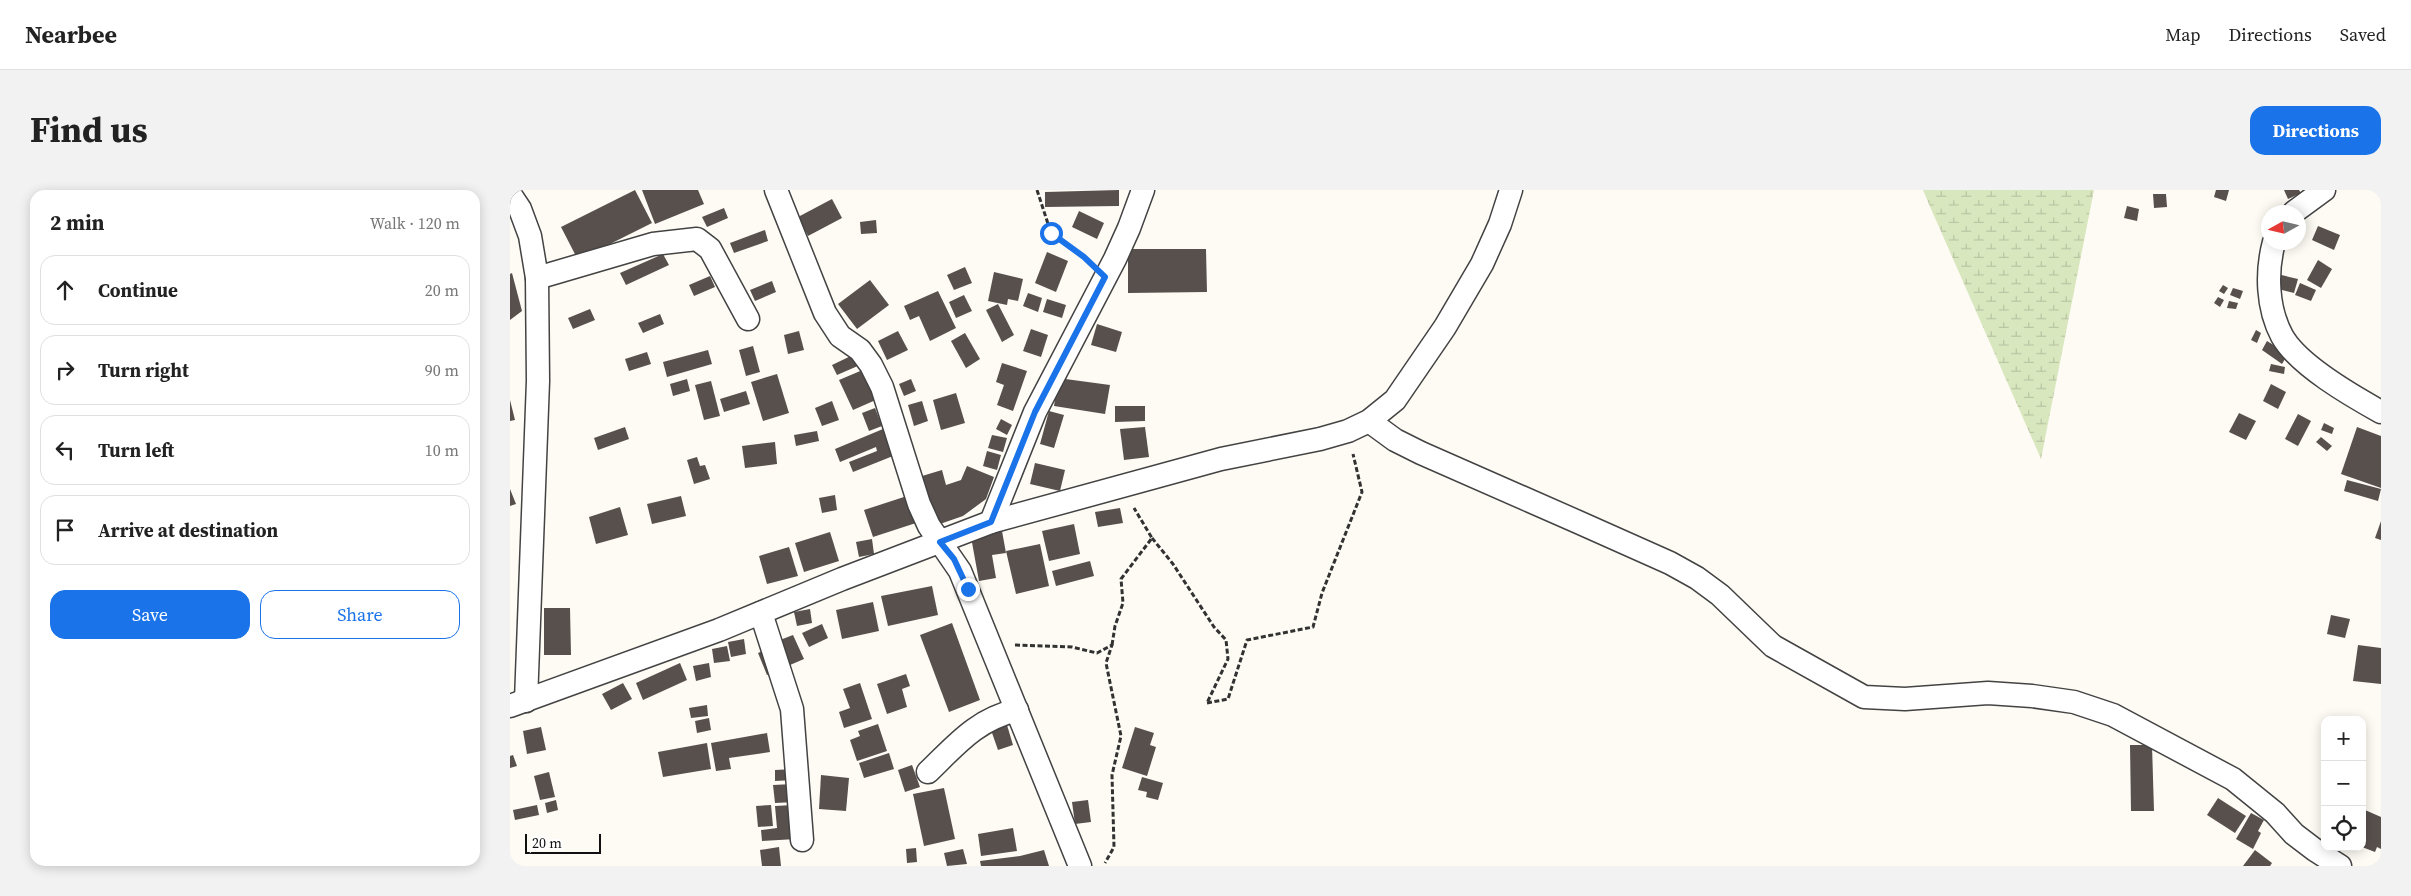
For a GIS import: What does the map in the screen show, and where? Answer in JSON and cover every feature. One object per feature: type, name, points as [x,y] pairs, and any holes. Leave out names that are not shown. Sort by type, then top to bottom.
[{"type":"street","points":[[776,190],[825,313],[840,336],[860,350],[871,365],[882,387],[919,504],[929,526],[960,571],[1080,866]]},
{"type":"street","points":[[991,522],[1035,412],[1129,228],[1143,190]]},
{"type":"street","points":[[510,194],[520,209],[530,236],[537,278],[538,381],[518,704],[991,522],[1221,460],[1348,431],[1369,422],[1395,400],[1445,328],[1482,264],[1500,224],[1511,190]]},
{"type":"street","points":[[2304,205],[2324,190]]},
{"type":"street","points":[[537,278],[653,244],[697,239],[710,249],[748,318]]},
{"type":"street","points":[[2272,250],[2270,257],[2270,293],[2274,316],[2282,336],[2292,349],[2324,377],[2350,396],[2381,412]]},
{"type":"street","points":[[1369,422],[1395,440],[1421,453],[1578,522],[1697,578],[1720,595],[1773,646],[1864,697],[1905,700],[1988,693],[2032,696],[2074,702],[2113,715],[2233,779],[2275,813],[2294,834],[2340,866]]},
{"type":"street","points":[[761,612],[792,709],[802,840]]},
{"type":"street","points":[[928,772],[976,727],[996,715],[1017,710]]},
{"type":"path","points":[[1037,190],[1051,233],[1084,257],[1105,277]]},
{"type":"path","points":[[1122,488],[1152,538],[1173,564],[1214,627],[1226,640],[1228,658],[1207,703],[1228,699],[1247,640],[1313,627],[1322,593],[1362,492],[1348,431]]},
{"type":"path","points":[[1103,866],[1114,847],[1112,775],[1121,736],[1106,663],[1123,603],[1121,579],[1152,538]]},
{"type":"path","points":[[990,648],[1003,644],[1072,647],[1097,653],[1112,645]]},
{"type":"green space","points":[[1923,190],[2094,190],[2041,459],[1928,202]]},
{"type":"building","points":[[635,190],[652,223],[578,260],[561,227]]},
{"type":"building","points":[[642,190],[698,190],[704,204],[655,224]]},
{"type":"building","points":[[1119,190],[1119,206],[1045,207],[1045,192]]},
{"type":"building","points":[[2216,190],[2229,190],[2226,201],[2214,197]]},
{"type":"building","points":[[2284,190],[2299,190],[2301,193],[2288,199]]},
{"type":"building","points":[[2153,194],[2166,194],[2167,207],[2154,208]]},
{"type":"building","points":[[832,199],[842,218],[808,236],[798,217]]},
{"type":"building","points":[[2127,206],[2139,209],[2137,221],[2124,218]]},
{"type":"building","points":[[724,208],[728,218],[707,227],[702,217]]},
{"type":"building","points":[[1079,211],[1104,223],[1097,239],[1072,227]]},
{"type":"building","points":[[876,220],[877,233],[861,234],[860,222]]},
{"type":"building","points":[[2318,226],[2340,235],[2334,250],[2312,240]]},
{"type":"building","points":[[765,230],[768,241],[734,253],[730,243]]},
{"type":"building","points":[[1128,249],[1206,249],[1207,292],[1128,293]]},
{"type":"building","points":[[1047,252],[1068,261],[1056,292],[1035,283]]},
{"type":"building","points":[[663,254],[669,265],[626,285],[620,273]]},
{"type":"building","points":[[2318,260],[2332,269],[2321,288],[2307,280]]},
{"type":"building","points":[[965,267],[972,283],[954,290],[947,275]]},
{"type":"building","points":[[994,272],[1023,279],[1018,301],[1008,299],[1007,305],[988,301]]},
{"type":"building","points":[[512,273],[522,311],[510,320],[510,274]]},
{"type":"building","points":[[2277,274],[2298,279],[2294,293],[2274,288]]},
{"type":"building","points":[[710,276],[715,287],[694,296],[689,285]]},
{"type":"building","points":[[870,280],[889,305],[857,329],[838,304]]},
{"type":"building","points":[[772,281],[776,292],[755,301],[750,290]]},
{"type":"building","points":[[2300,283],[2316,290],[2311,301],[2295,295]]},
{"type":"building","points":[[2223,285],[2228,288],[2224,294],[2219,291]]},
{"type":"building","points":[[2233,288],[2243,291],[2240,299],[2230,295]]},
{"type":"building","points":[[938,291],[956,328],[930,341],[919,316],[910,320],[904,306]]},
{"type":"building","points":[[1028,293],[1042,298],[1038,312],[1023,306]]},
{"type":"building","points":[[964,295],[972,311],[956,318],[949,302]]},
{"type":"building","points":[[2218,297],[2224,300],[2220,307],[2214,303]]},
{"type":"building","points":[[1047,299],[1066,305],[1062,318],[1043,312]]},
{"type":"building","points":[[2229,301],[2238,303],[2236,309],[2227,308]]},
{"type":"building","points":[[998,304],[1014,335],[1002,342],[986,310]]},
{"type":"building","points":[[590,309],[595,320],[573,329],[568,318]]},
{"type":"building","points":[[660,314],[664,324],[643,333],[638,323]]},
{"type":"building","points":[[1097,324],[1122,332],[1116,352],[1091,345]]},
{"type":"building","points":[[1031,329],[1048,335],[1041,357],[1023,351]]},
{"type":"building","points":[[2256,330],[2261,333],[2257,343],[2251,340]]},
{"type":"building","points":[[799,331],[804,350],[788,354],[784,335]]},
{"type":"building","points":[[898,331],[908,350],[887,360],[878,341]]},
{"type":"building","points":[[965,333],[980,359],[966,368],[951,341]]},
{"type":"building","points":[[2267,341],[2288,354],[2282,364],[2262,350]]},
{"type":"building","points":[[753,346],[760,372],[746,376],[739,350]]},
{"type":"building","points":[[708,350],[712,364],[667,377],[663,362]]},
{"type":"building","points":[[647,352],[651,364],[629,371],[625,359]]},
{"type":"building","points":[[855,354],[860,365],[837,375],[832,365]]},
{"type":"building","points":[[1002,363],[1027,371],[1013,411],[997,405],[1004,385],[996,382]]},
{"type":"building","points":[[2271,364],[2285,367],[2284,374],[2269,371]]},
{"type":"building","points":[[865,369],[878,399],[853,410],[839,380]]},
{"type":"building","points":[[777,374],[789,413],[763,421],[751,382]]},
{"type":"building","points":[[1058,378],[1110,385],[1105,414],[1054,406]]},
{"type":"building","points":[[687,379],[690,391],[673,396],[670,384]]},
{"type":"building","points":[[911,379],[916,391],[904,396],[899,384]]},
{"type":"building","points":[[711,381],[720,416],[704,420],[695,385]]},
{"type":"building","points":[[2271,384],[2286,392],[2278,409],[2263,401]]},
{"type":"building","points":[[746,391],[750,404],[724,412],[720,399]]},
{"type":"building","points":[[956,393],[965,423],[941,430],[933,400]]},
{"type":"building","points":[[510,400],[515,420],[510,421]]},
{"type":"building","points":[[832,401],[839,420],[822,426],[815,408]]},
{"type":"building","points":[[922,401],[928,421],[914,426],[908,405]]},
{"type":"building","points":[[1115,406],[1145,406],[1145,421],[1115,422]]},
{"type":"building","points":[[875,408],[882,426],[869,431],[862,413]]},
{"type":"building","points":[[1049,411],[1064,415],[1054,448],[1040,444]]},
{"type":"building","points":[[2239,413],[2256,421],[2246,440],[2229,432]]},
{"type":"building","points":[[2298,414],[2311,421],[2298,446],[2285,439]]},
{"type":"building","points":[[1001,419],[1012,425],[1007,435],[996,429]]},
{"type":"building","points":[[2324,423],[2334,428],[2332,434],[2321,430]]},
{"type":"building","points":[[625,427],[629,439],[598,450],[594,438]]},
{"type":"building","points":[[1145,427],[1149,457],[1124,460],[1120,429]]},
{"type":"building","points":[[2357,427],[2381,436],[2381,488],[2341,474]]},
{"type":"building","points":[[883,429],[893,456],[853,472],[849,462],[877,451],[876,447],[840,462],[835,449]]},
{"type":"building","points":[[817,431],[819,441],[796,446],[794,435]]},
{"type":"building","points":[[992,435],[1007,438],[1003,452],[988,448]]},
{"type":"building","points":[[2321,437],[2332,446],[2327,451],[2316,442]]},
{"type":"building","points":[[775,442],[777,464],[745,468],[742,446]]},
{"type":"building","points":[[987,451],[1001,455],[997,470],[983,466]]},
{"type":"building","points":[[697,457],[700,466],[705,465],[710,479],[694,484],[687,460]]},
{"type":"building","points":[[1035,463],[1065,470],[1060,491],[1030,484]]},
{"type":"building","points":[[967,466],[994,477],[986,499],[963,516],[937,525],[922,476],[942,470],[946,485],[961,480]]},
{"type":"building","points":[[2347,480],[2381,489],[2378,501],[2344,491]]},
{"type":"building","points":[[510,489],[516,504],[510,506]]},
{"type":"building","points":[[835,495],[837,510],[822,513],[819,498]]},
{"type":"building","points":[[681,496],[686,516],[652,524],[647,504]]},
{"type":"building","points":[[907,496],[916,523],[873,537],[864,510]]},
{"type":"building","points":[[620,507],[628,535],[596,544],[589,517]]},
{"type":"building","points":[[1120,508],[1123,523],[1098,527],[1095,512]]},
{"type":"building","points":[[2381,521],[2381,540],[2375,538]]},
{"type":"building","points":[[1074,524],[1080,554],[1049,561],[1042,531]]},
{"type":"building","points":[[1002,531],[1006,553],[992,555],[996,578],[979,581],[971,537]]},
{"type":"building","points":[[830,532],[839,561],[804,572],[795,543]]},
{"type":"building","points":[[872,539],[874,554],[859,557],[856,542]]},
{"type":"building","points":[[1040,544],[1049,586],[1016,594],[1006,551]]},
{"type":"building","points":[[789,547],[798,576],[767,584],[759,556]]},
{"type":"building","points":[[1090,561],[1094,576],[1056,586],[1052,571]]},
{"type":"building","points":[[932,586],[938,615],[888,626],[881,596]]},
{"type":"building","points":[[873,602],[879,631],[842,639],[836,610]]},
{"type":"building","points":[[544,608],[570,608],[571,655],[544,655]]},
{"type":"building","points":[[810,609],[812,623],[797,626],[794,612]]},
{"type":"building","points":[[2331,615],[2350,619],[2345,638],[2327,634]]},
{"type":"building","points":[[952,623],[980,700],[949,712],[920,635]]},
{"type":"building","points":[[822,624],[828,638],[809,647],[802,633]]},
{"type":"building","points":[[793,635],[804,659],[790,665],[780,640]]},
{"type":"building","points":[[744,639],[746,654],[731,657],[728,642]]},
{"type":"building","points":[[2358,645],[2381,648],[2381,684],[2353,681]]},
{"type":"building","points":[[727,646],[730,661],[714,663],[712,649]]},
{"type":"building","points":[[770,648],[778,671],[767,675],[758,653]]},
{"type":"building","points":[[680,663],[687,680],[643,700],[636,683]]},
{"type":"building","points":[[709,663],[711,677],[696,681],[693,666]]},
{"type":"building","points":[[906,674],[910,686],[902,689],[907,707],[887,714],[877,684]]},
{"type":"building","points":[[623,683],[632,699],[611,710],[602,694]]},
{"type":"building","points":[[860,683],[872,719],[844,728],[839,712],[850,708],[843,689]]},
{"type":"building","points":[[707,705],[708,716],[691,718],[689,708]]},
{"type":"building","points":[[709,718],[711,730],[697,733],[695,721]]},
{"type":"building","points":[[878,724],[887,751],[857,761],[850,740],[860,736],[858,731]]},
{"type":"building","points":[[1007,725],[1013,745],[998,750],[991,730]]},
{"type":"building","points":[[541,727],[546,750],[527,754],[523,731]]},
{"type":"building","points":[[1135,727],[1154,733],[1150,745],[1156,747],[1147,776],[1122,768]]},
{"type":"building","points":[[767,733],[770,752],[729,758],[731,769],[716,771],[711,743]]},
{"type":"building","points":[[707,743],[711,769],[663,777],[658,752]]},
{"type":"building","points":[[2130,745],[2152,745],[2154,811],[2131,811]]},
{"type":"building","points":[[889,753],[894,769],[864,778],[859,763]]},
{"type":"building","points":[[513,755],[517,766],[510,768],[510,756]]},
{"type":"building","points":[[912,765],[920,787],[905,792],[898,770]]},
{"type":"building","points":[[794,769],[794,780],[775,781],[775,770]]},
{"type":"building","points":[[549,772],[555,797],[540,800],[534,776]]},
{"type":"building","points":[[821,775],[849,778],[846,811],[819,809]]},
{"type":"building","points":[[1142,777],[1163,783],[1158,800],[1146,797],[1147,792],[1138,790]]},
{"type":"building","points":[[793,784],[795,802],[775,803],[773,785]]},
{"type":"building","points":[[944,788],[955,839],[924,846],[913,794]]},
{"type":"building","points":[[2218,798],[2246,816],[2235,833],[2207,815]]},
{"type":"building","points":[[556,800],[558,810],[547,813],[545,803]]},
{"type":"building","points":[[1088,800],[1091,822],[1075,824],[1072,802]]},
{"type":"building","points":[[537,805],[539,815],[515,820],[513,810]]},
{"type":"building","points":[[771,805],[773,826],[758,827],[756,806]]},
{"type":"building","points":[[793,805],[796,839],[762,841],[761,830],[777,828],[775,806]]},
{"type":"building","points":[[2366,810],[2381,817],[2381,849],[2377,847],[2375,852],[2366,849]]},
{"type":"building","points":[[2251,813],[2264,820],[2258,831],[2261,833],[2253,849],[2236,839]]},
{"type":"building","points":[[1013,828],[1017,851],[981,856],[978,834]]},
{"type":"building","points":[[779,847],[781,866],[762,866],[760,850]]},
{"type":"building","points":[[916,848],[917,862],[907,863],[906,849]]},
{"type":"building","points":[[963,849],[967,864],[947,866],[944,853]]},
{"type":"building","points":[[1044,850],[1049,866],[981,866],[980,861],[1020,856]]},
{"type":"building","points":[[2255,850],[2272,863],[2270,866],[2243,866]]},
{"type":"route","points":[[968,589],[954,559],[940,542],[991,522],[1035,412],[1105,277],[1084,257],[1051,233]]}]
